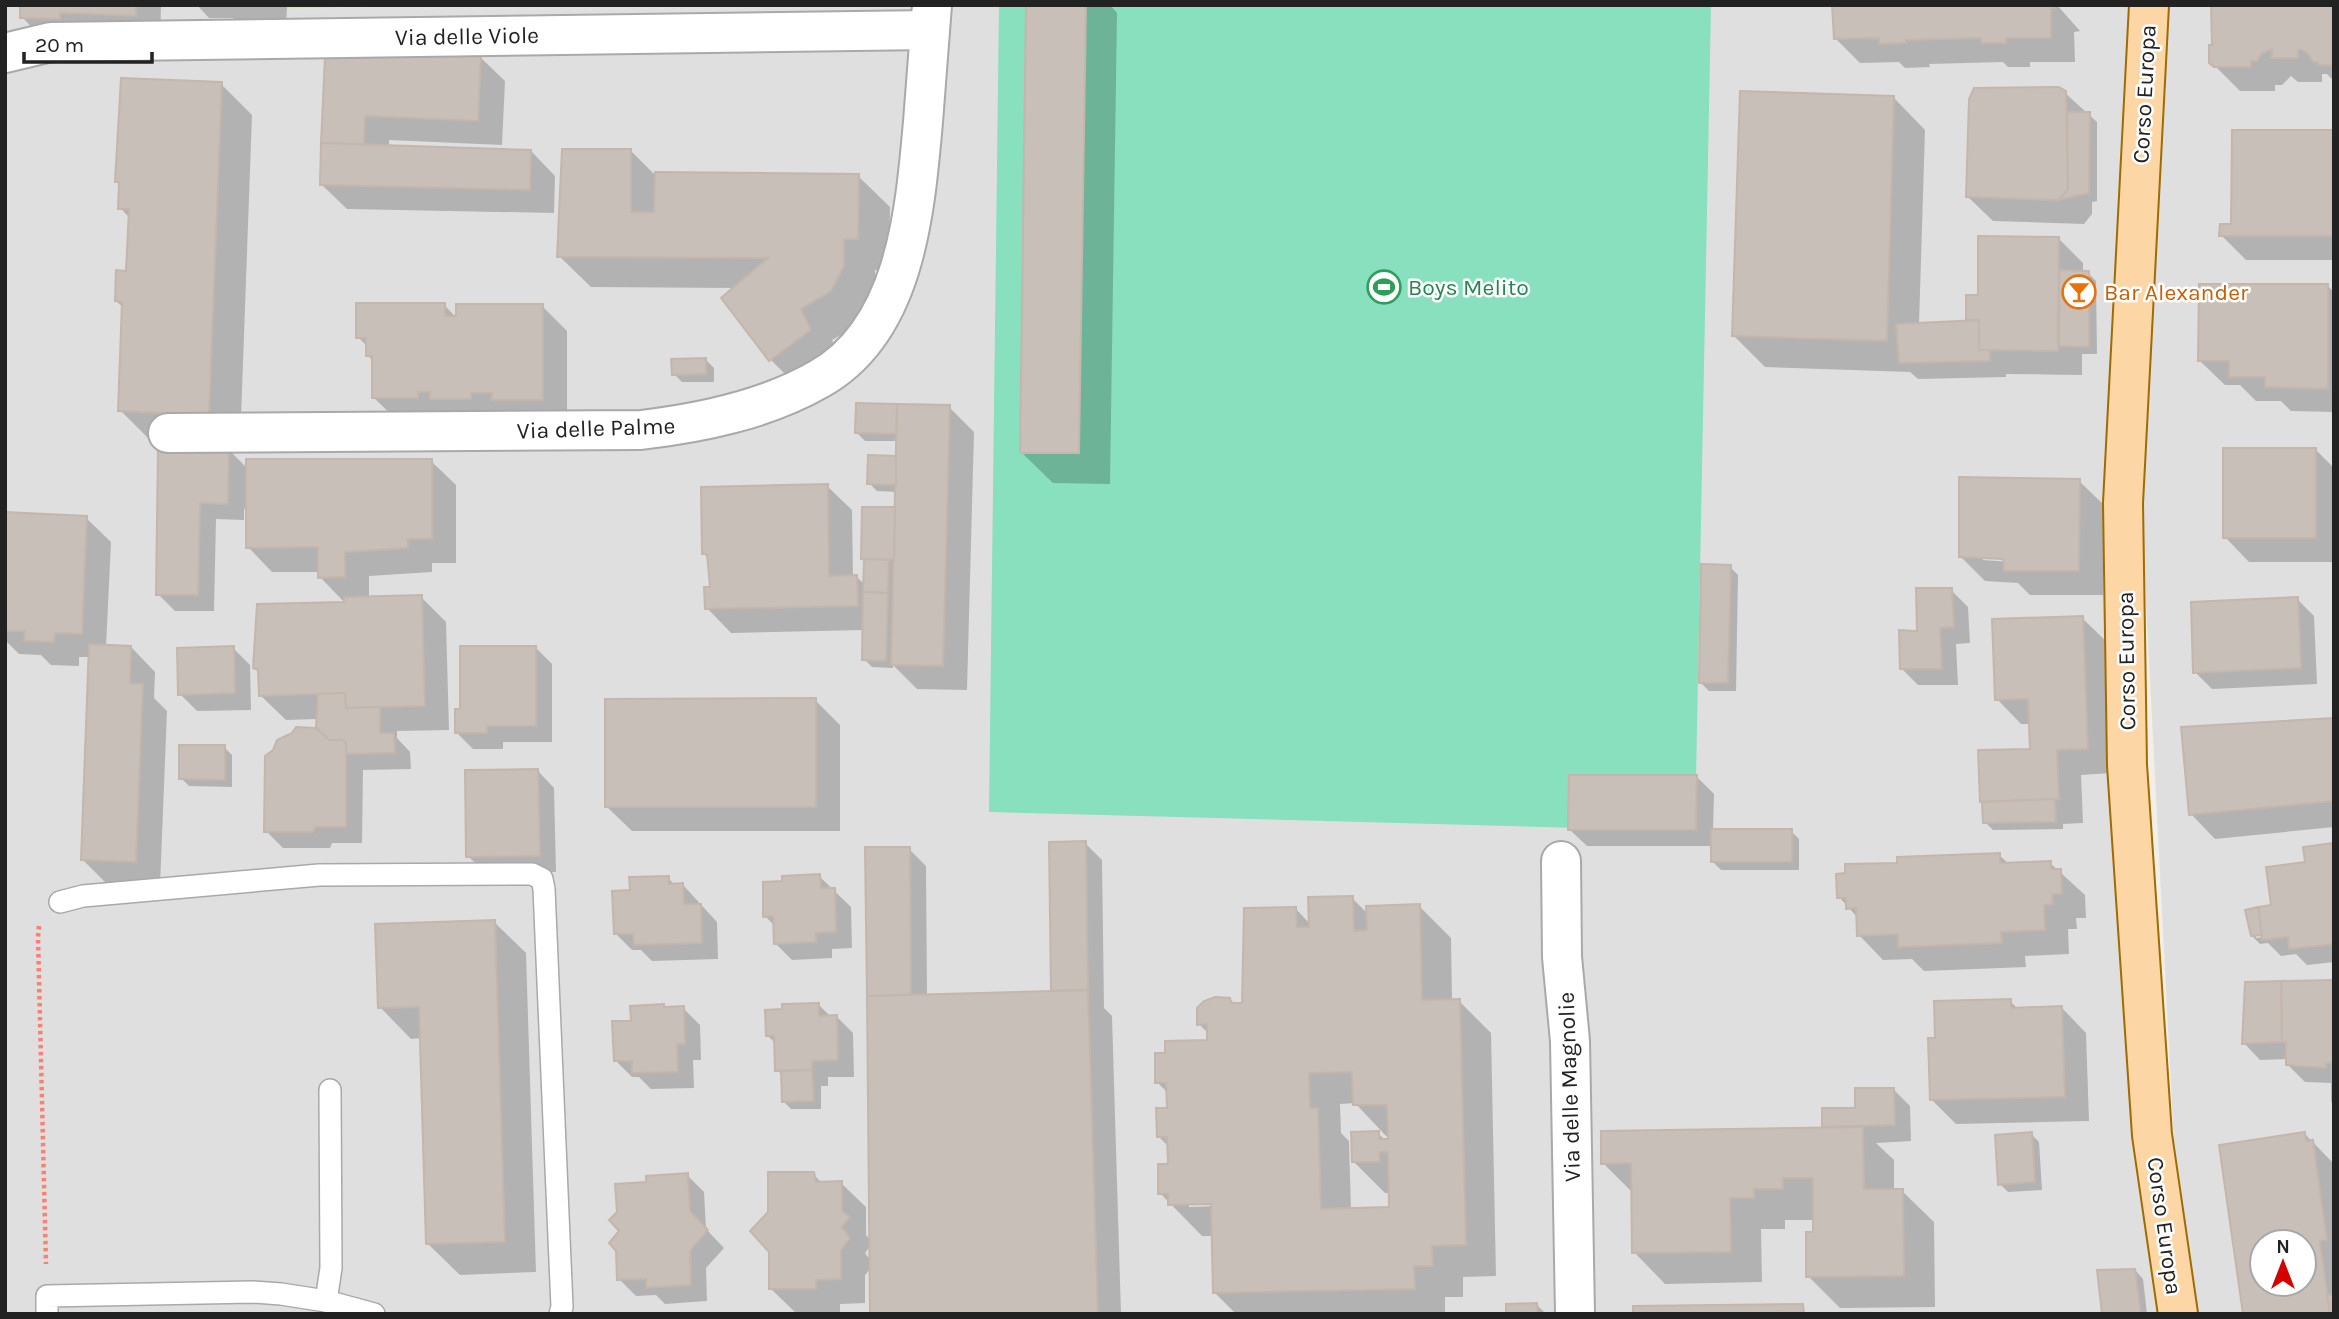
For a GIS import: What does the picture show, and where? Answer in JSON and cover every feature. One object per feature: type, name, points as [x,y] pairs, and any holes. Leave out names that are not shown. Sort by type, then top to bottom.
[{"type":"main road","name":"Corso Europa","points":[[2149,5],[2123,503],[2127,765],[2152,1135],[2178,1314]]},
{"type":"street","name":"Via delle Viole","points":[[5,53],[51,42],[931,18]]},
{"type":"street","name":"Via delle Palme","points":[[168,433],[640,430],[684,425],[734,413],[820,379],[850,356],[869,333],[885,304],[904,254],[916,200],[931,18]]},
{"type":"street","name":"Via delle Magnolie","points":[[1561,861],[1562,957],[1570,1041],[1575,1314]]},
{"type":"lane","points":[[60,902],[83,896],[319,875],[532,874],[542,879],[562,1307],[560,1314]]},
{"type":"lane","points":[[326,1301],[331,1268],[330,1090]]},
{"type":"lane","points":[[47,1305],[253,1292],[326,1301],[374,1314]]},
{"type":"path","points":[[47,1305],[38,937],[39,926],[45,914],[60,902]]},
{"type":"shaded area","points":[[5,5],[286,5],[286,9],[455,5],[2134,5],[2103,488],[2131,1127],[2158,1314],[5,1314]]},
{"type":"shaded area","points":[[2169,5],[2334,5],[2334,1314],[2199,1314],[2175,1163],[2141,505]]},
{"type":"green space","points":[[286,5],[455,5],[285,9]]},
{"type":"green space","points":[[999,5],[1711,5],[1695,831],[989,812]]},
{"type":"building","points":[[20,5],[136,5],[136,16],[60,13],[60,19],[20,18]]},
{"type":"building","points":[[1026,5],[1086,5],[1079,453],[1020,453]]},
{"type":"building","points":[[1832,5],[2056,5],[2051,8],[2051,38],[2006,38],[2006,43],[1981,43],[1981,38],[1906,40],[1906,43],[1879,44],[1879,38],[1834,39]]},
{"type":"building","points":[[2211,5],[2334,5],[2334,66],[2318,65],[2318,62],[2313,62],[2302,50],[2298,50],[2298,58],[2271,58],[2272,49],[2262,53],[2257,61],[2251,61],[2251,67],[2214,67],[2209,63],[2209,45],[2212,45]]},
{"type":"building","points":[[481,55],[478,121],[365,116],[364,145],[321,143],[325,56]]},
{"type":"building","points":[[121,78],[222,82],[209,415],[118,411],[122,302],[115,301],[116,270],[126,271],[129,209],[118,209],[119,182],[115,182]]},
{"type":"building","points":[[2059,87],[2066,91],[2068,189],[2059,200],[1966,197],[1969,99],[1974,88]]},
{"type":"building","points":[[1740,91],[1894,96],[1887,341],[1732,336]]},
{"type":"building","points":[[2067,112],[2090,112],[2089,193],[2059,200],[2068,189]]},
{"type":"building","points":[[2232,130],[2334,130],[2334,236],[2219,236],[2220,224],[2231,224]]},
{"type":"building","points":[[321,143],[531,150],[530,190],[320,185]]},
{"type":"building","points":[[562,149],[631,149],[631,212],[654,212],[655,172],[859,174],[858,239],[844,239],[844,266],[831,291],[801,309],[811,330],[769,361],[721,298],[768,258],[557,257]]},
{"type":"building","points":[[1978,236],[2059,237],[2058,351],[1979,350],[1979,320],[1966,320],[1966,295],[1978,295]]},
{"type":"building","points":[[2059,270],[2089,271],[2089,347],[2059,346]]},
{"type":"building","points":[[2199,284],[2328,284],[2328,389],[2265,387],[2265,377],[2229,377],[2229,361],[2198,361]]},
{"type":"building","points":[[356,303],[445,303],[445,316],[456,316],[456,304],[543,304],[543,400],[491,400],[492,393],[471,393],[471,399],[430,399],[430,392],[418,392],[418,398],[372,398],[372,356],[366,356],[366,338],[356,338]]},
{"type":"building","points":[[1979,320],[1979,350],[1990,350],[1990,361],[1899,363],[1896,324]]},
{"type":"building","points":[[706,358],[706,374],[672,375],[671,359]]},
{"type":"building","points":[[856,403],[897,404],[897,434],[855,433]]},
{"type":"building","points":[[897,404],[950,405],[943,666],[891,665]]},
{"type":"building","points":[[158,446],[229,448],[228,504],[200,503],[198,595],[156,595]]},
{"type":"building","points":[[2223,448],[2316,448],[2316,538],[2223,538]]},
{"type":"building","points":[[868,455],[896,456],[896,485],[867,484]]},
{"type":"building","points":[[246,459],[432,459],[432,539],[408,539],[408,548],[345,552],[345,577],[318,578],[318,547],[246,548]]},
{"type":"building","points":[[1959,477],[2080,479],[2079,571],[2004,571],[2003,559],[1959,557]]},
{"type":"building","points":[[828,484],[829,576],[857,575],[858,606],[705,609],[704,587],[710,587],[707,554],[702,554],[701,487]]},
{"type":"building","points":[[862,507],[895,507],[894,560],[861,559]]},
{"type":"building","points":[[5,512],[87,516],[82,634],[55,633],[54,642],[24,641],[25,631],[5,631]]},
{"type":"building","points":[[864,559],[889,560],[888,593],[863,592]]},
{"type":"building","points":[[1701,564],[1731,565],[1728,683],[1699,683]]},
{"type":"building","points":[[1916,588],[1952,588],[1954,627],[1940,628],[1942,669],[1900,669],[1899,630],[1917,631]]},
{"type":"building","points":[[863,592],[888,593],[886,661],[862,660]]},
{"type":"building","points":[[422,595],[425,706],[346,708],[345,693],[259,696],[258,670],[253,668],[257,604],[344,602],[344,597]]},
{"type":"building","points":[[2298,597],[2301,668],[2193,673],[2191,602]]},
{"type":"building","points":[[2083,616],[2088,749],[2057,750],[2059,799],[1980,802],[1978,750],[2030,749],[2028,699],[1995,700],[1992,619]]},
{"type":"building","points":[[89,644],[131,646],[130,683],[143,684],[136,862],[81,860]]},
{"type":"building","points":[[234,646],[235,693],[178,695],[177,648]]},
{"type":"building","points":[[460,646],[536,646],[536,726],[487,726],[487,733],[455,733],[455,709],[460,709]]},
{"type":"building","points":[[345,693],[346,708],[380,707],[380,733],[394,733],[395,753],[346,754],[346,743],[342,740],[329,740],[316,728],[318,694]]},
{"type":"building","points":[[816,698],[816,807],[605,807],[605,699]]},
{"type":"building","points":[[2334,718],[2334,801],[2189,815],[2181,727]]},
{"type":"building","points":[[296,727],[316,728],[329,740],[342,740],[346,743],[346,827],[315,827],[313,832],[264,832],[265,756],[273,750],[277,740],[292,733]]},
{"type":"building","points":[[179,745],[225,745],[225,780],[179,779]]},
{"type":"building","points":[[538,769],[540,856],[466,857],[465,770]]},
{"type":"building","points":[[1569,775],[1697,775],[1696,830],[1568,830]]},
{"type":"building","points":[[2055,799],[2056,822],[1983,823],[1982,802]]},
{"type":"building","points":[[1711,829],[1792,829],[1792,862],[1711,862]]},
{"type":"building","points":[[1086,841],[1088,990],[1051,991],[1049,842]]},
{"type":"building","points":[[2334,843],[2334,944],[2289,949],[2288,937],[2262,940],[2258,907],[2271,905],[2266,867],[2305,862],[2303,847]]},
{"type":"building","points":[[865,847],[910,847],[911,996],[867,996]]},
{"type":"building","points":[[2000,853],[2000,863],[2051,861],[2051,869],[2061,869],[2062,894],[2052,894],[2053,904],[2044,905],[2045,930],[2001,932],[2002,943],[1898,947],[1898,934],[1857,936],[1856,908],[1846,909],[1846,898],[1837,898],[1836,874],[1845,873],[1845,864],[1897,863],[1897,857]]},
{"type":"building","points":[[820,874],[821,888],[835,888],[836,932],[816,933],[816,942],[774,944],[773,916],[763,917],[763,882],[782,881],[782,876]]},
{"type":"building","points":[[669,876],[669,884],[683,883],[684,904],[701,904],[702,943],[634,945],[633,934],[614,934],[612,891],[630,890],[629,877]]},
{"type":"building","points":[[1353,896],[1354,931],[1367,930],[1366,906],[1420,904],[1422,1000],[1460,999],[1466,1245],[1432,1246],[1433,1266],[1414,1266],[1415,1289],[1213,1293],[1211,1204],[1168,1205],[1168,1194],[1158,1194],[1158,1164],[1168,1164],[1167,1137],[1157,1137],[1156,1108],[1167,1108],[1166,1083],[1155,1083],[1155,1053],[1165,1053],[1165,1041],[1207,1040],[1207,1024],[1197,1025],[1197,1008],[1204,1001],[1215,997],[1230,998],[1231,1003],[1242,1003],[1244,908],[1296,907],[1297,927],[1309,927],[1308,897]],"holes":[[[1352,1072],[1353,1105],[1387,1105],[1388,1139],[1379,1139],[1379,1131],[1351,1132],[1352,1162],[1380,1162],[1379,1152],[1388,1152],[1389,1207],[1321,1209],[1318,1108],[1310,1108],[1309,1073]]]},
{"type":"building","points":[[2258,907],[2262,935],[2251,936],[2245,910]]},
{"type":"building","points":[[495,920],[505,1242],[426,1244],[419,1007],[378,1008],[375,924]]},
{"type":"building","points":[[2334,980],[2334,1063],[2326,1063],[2326,1068],[2286,1065],[2286,1042],[2282,1042],[2281,981]]},
{"type":"building","points":[[2281,981],[2282,1042],[2242,1044],[2245,982]]},
{"type":"building","points":[[1088,990],[1098,1314],[870,1314],[867,996]]},
{"type":"building","points":[[2011,999],[2011,1008],[2062,1006],[2065,1097],[1930,1100],[1928,1038],[1935,1038],[1934,1001]]},
{"type":"building","points":[[819,1003],[819,1016],[837,1015],[838,1060],[812,1061],[812,1070],[775,1071],[774,1036],[766,1036],[765,1010],[782,1009],[782,1004]]},
{"type":"building","points":[[664,1004],[664,1007],[684,1006],[685,1044],[677,1044],[678,1072],[632,1073],[632,1061],[614,1061],[612,1021],[631,1021],[630,1006]]},
{"type":"building","points":[[2334,1063],[2334,1101],[2332,1101]]},
{"type":"building","points":[[812,1070],[814,1101],[782,1102],[781,1071]]},
{"type":"building","points":[[1855,1088],[1894,1088],[1895,1125],[1822,1127],[1822,1108],[1855,1108]]},
{"type":"building","points":[[1863,1127],[1864,1189],[1903,1189],[1904,1276],[1806,1277],[1806,1232],[1813,1232],[1813,1178],[1783,1178],[1783,1189],[1754,1189],[1754,1198],[1730,1198],[1731,1252],[1632,1253],[1631,1163],[1601,1164],[1601,1131]]},
{"type":"building","points":[[2032,1132],[2035,1182],[1998,1185],[1995,1135]]},
{"type":"building","points":[[2305,1132],[2306,1141],[2313,1140],[2327,1240],[2320,1241],[2330,1314],[2243,1314],[2219,1145]]},
{"type":"building","points":[[768,1172],[814,1172],[816,1182],[842,1181],[842,1211],[850,1217],[842,1227],[850,1238],[841,1250],[841,1279],[816,1280],[816,1289],[769,1289],[769,1252],[750,1231],[768,1212]]},
{"type":"building","points":[[688,1173],[690,1211],[708,1230],[690,1251],[691,1285],[646,1288],[646,1279],[617,1280],[616,1251],[609,1243],[619,1231],[609,1220],[617,1212],[615,1184],[646,1182],[646,1176]]},
{"type":"building","points":[[2135,1269],[2141,1314],[2102,1314],[2097,1270]]},
{"type":"building","points":[[2334,1294],[2334,1314],[2330,1314],[2327,1295]]},
{"type":"building","points":[[1537,1303],[1538,1314],[1506,1314],[1506,1304]]},
{"type":"building","points":[[1803,1304],[1804,1314],[1633,1314],[1633,1306]]},
{"type":"place","name":"Boys Melito","points":[[1384,287]]},
{"type":"place","name":"Bar Alexander","points":[[2079,292]]}]
